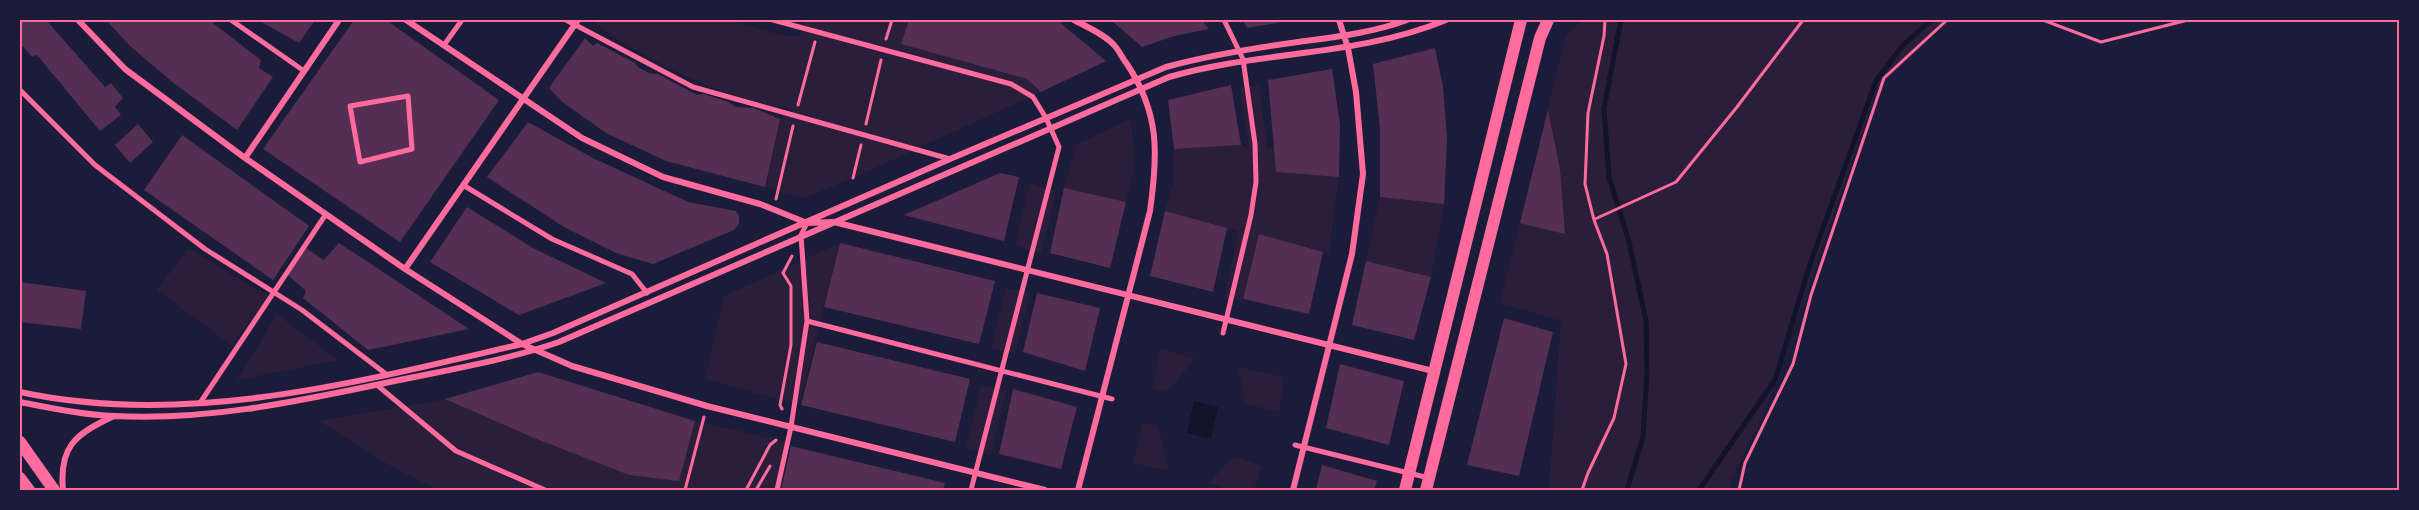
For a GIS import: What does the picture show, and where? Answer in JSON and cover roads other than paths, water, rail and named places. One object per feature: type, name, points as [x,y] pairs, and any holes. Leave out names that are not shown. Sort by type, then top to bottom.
[{"type":"main road","points":[[1405,490],[1521,20]]},
{"type":"main road","points":[[1426,490],[1540,38],[1548,20]]},
{"type":"main road","points":[[20,442],[54,490]]},
{"type":"main road","points":[[20,478],[28,490]]},
{"type":"street","points":[[78,20],[125,69],[244,158],[405,270],[522,344],[572,366],[706,406],[1045,490]]},
{"type":"street","points":[[231,20],[304,71]]},
{"type":"street","points":[[244,158],[339,20]]},
{"type":"street","points":[[406,20],[582,138],[663,177],[760,204],[807,223],[834,222],[1433,371]]},
{"type":"street","points":[[444,45],[462,20]]},
{"type":"street","points":[[566,20],[576,22],[693,87],[950,159]]},
{"type":"street","points":[[773,20],[1011,84],[1033,97],[1046,118],[1059,147],[971,490]]},
{"type":"street","points":[[1074,20],[1113,44],[1142,88],[1155,136],[1156,169],[1150,211],[1078,490]]},
{"type":"street","points":[[1224,20],[1243,59],[1255,144],[1256,182],[1251,215],[1224,333]]},
{"type":"street","points":[[1293,490],[1352,254],[1363,174],[1356,92],[1340,20]]},
{"type":"street","points":[[20,392],[74,401],[128,406],[200,403],[290,394],[522,344],[648,292],[1136,79],[1189,60],[1240,50],[1345,35],[1407,20]]},
{"type":"street","points":[[20,402],[113,416],[154,417],[226,413],[296,402],[502,359],[570,337],[1169,77],[1243,59],[1348,48],[1402,35],[1446,20]]},
{"type":"street","points":[[405,270],[576,22]]},
{"type":"street","points":[[20,90],[95,165],[205,249],[302,310],[386,374]]},
{"type":"street","points":[[408,96],[412,149],[360,162],[350,106],[408,96]]},
{"type":"street","points":[[463,185],[552,239],[632,274],[648,292]]},
{"type":"street","points":[[200,403],[326,214]]},
{"type":"street","points":[[777,490],[791,428],[807,321],[801,236],[807,223]]},
{"type":"street","points":[[807,321],[1112,399]]},
{"type":"street","points":[[377,385],[456,451],[545,490]]},
{"type":"street","points":[[63,490],[63,466],[68,448],[78,435],[113,416]]},
{"type":"street","points":[[1295,445],[1429,477]]},
{"type":"waterway","points":[[1621,20],[1604,108],[1609,177],[1629,242],[1646,321],[1647,372],[1643,437],[1627,490]]},
{"type":"waterway","points":[[1699,490],[1775,380],[1810,264],[1876,81],[1903,45],[1931,20]]}]
